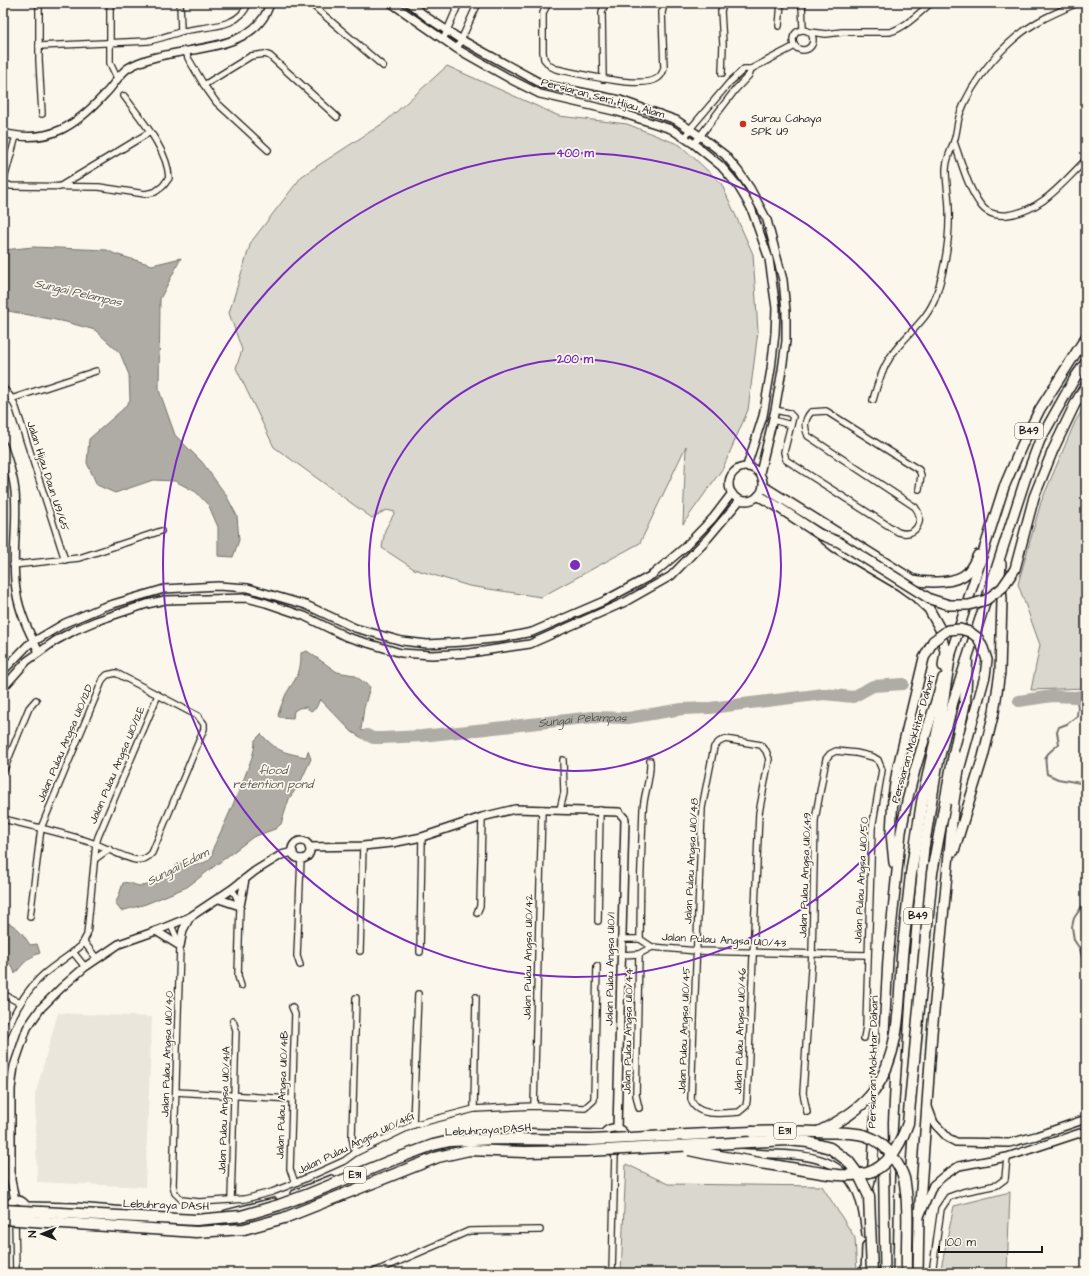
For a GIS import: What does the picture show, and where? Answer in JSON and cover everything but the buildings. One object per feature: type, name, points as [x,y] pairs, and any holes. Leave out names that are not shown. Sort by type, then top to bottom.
[{"type":"highway","points":[[818,1132],[843,1119],[866,1101],[882,1078],[888,1064],[896,1030],[911,874],[922,802],[940,720],[950,656]]},
{"type":"highway","points":[[677,1147],[730,1159],[839,1176],[868,1173],[885,1163],[902,1140],[908,1123],[932,873],[965,702],[967,661]]},
{"type":"highway","name":"Lebuhraya DASH","points":[[6,1214],[196,1220],[241,1216],[279,1205],[408,1154],[450,1141],[497,1139],[591,1140],[773,1131],[865,1134],[877,1140],[886,1147],[895,1160],[903,1177],[906,1204],[906,1273]]},
{"type":"highway","name":"Lebuhraya DASH","points":[[6,1214],[196,1232],[244,1229],[284,1218],[438,1157],[469,1150],[587,1152],[787,1140],[808,1142],[830,1148],[848,1161],[865,1186],[869,1196],[872,1273]]},
{"type":"main road","name":"Persiaran Mokhtar Dahari","points":[[886,1273],[883,1122],[884,1034],[888,959],[901,832],[907,801],[950,656],[1004,487],[1022,445],[1040,409],[1086,337]]},
{"type":"main road","name":"B49","points":[[898,1273],[900,1175],[912,981],[924,848],[937,768],[953,702],[1025,480],[1040,440],[1076,376],[1086,362]]},
{"type":"main road","points":[[819,534],[838,542],[930,599],[948,605],[969,605],[986,600],[1002,588],[1015,568],[1034,497],[1053,450],[1076,402],[1086,385]]},
{"type":"main road","points":[[764,487],[913,580],[931,583],[941,582],[967,573],[986,542]]},
{"type":"main road","points":[[759,496],[819,534],[835,547],[906,590],[929,609],[940,629],[945,651],[942,683]]},
{"type":"main road","name":"B49","points":[[918,1273],[919,1217],[939,952],[947,878],[994,712],[1000,672],[1002,599],[1000,575],[1004,545]]},
{"type":"main road","points":[[896,880],[891,833],[893,797],[897,771],[924,658],[933,641],[948,630],[960,629],[970,632],[978,638],[987,660],[985,676],[959,770],[954,801],[947,878]]},
{"type":"main road","points":[[866,1273],[867,1196],[873,1165],[874,1123],[884,1034]]},
{"type":"street","points":[[39,3],[42,114]]},
{"type":"street","points":[[110,3],[110,63],[117,78]]},
{"type":"street","points":[[180,3],[181,32]]},
{"type":"street","points":[[39,46],[148,41],[181,32],[233,21],[241,14],[248,3]]},
{"type":"street","points":[[3,133],[30,137],[52,134],[67,128],[96,104],[117,78],[128,68],[141,62],[230,42],[247,33],[260,23],[268,12],[270,3]]},
{"type":"street","points":[[310,3],[383,66]]},
{"type":"street","name":"Persiaran Seri Hijau Alam","points":[[391,3],[457,49],[540,94],[618,112],[671,129],[685,137],[721,166],[738,186],[751,208],[769,259],[776,308],[771,369],[763,416],[747,466]]},
{"type":"street","name":"Persiaran Seri Hijau Alam","points":[[409,3],[428,18],[460,39],[542,84],[620,100],[676,120],[725,155],[739,172],[750,188],[767,220],[783,280],[786,311],[786,341],[775,410],[760,473]]},
{"type":"street","points":[[443,40],[459,3]]},
{"type":"street","points":[[457,49],[460,39],[478,3]]},
{"type":"street","points":[[548,3],[543,14],[544,59],[550,66],[556,69],[615,81],[649,82],[657,79],[663,74],[662,12],[665,3]]},
{"type":"street","points":[[603,79],[602,12],[604,3]]},
{"type":"street","points":[[722,73],[723,44],[721,11],[724,3]]},
{"type":"street","points":[[780,26],[781,3]]},
{"type":"street","points":[[802,3],[804,29]]},
{"type":"street","points":[[826,34],[817,39],[809,48],[802,50],[795,46],[792,41],[794,34],[804,29],[810,32],[826,34],[842,32],[890,32],[905,24],[931,3]]},
{"type":"street","points":[[872,400],[883,370],[891,356],[927,315],[938,290],[946,258],[948,233],[949,210],[946,169],[948,155],[954,142],[960,115],[969,93],[993,59],[1018,34],[1051,14],[1076,3]]},
{"type":"street","points":[[810,32],[813,38],[811,46]]},
{"type":"street","points":[[685,137],[690,129],[744,69],[751,68],[795,46]]},
{"type":"street","points":[[186,51],[188,58],[216,102],[268,150]]},
{"type":"street","points":[[204,85],[251,56],[265,54],[270,56],[337,117]]},
{"type":"street","points":[[694,144],[749,74],[751,68]]},
{"type":"street","points":[[16,136],[3,183],[12,186],[99,187],[145,194],[155,192],[163,186],[169,178],[165,157],[150,132],[124,96]]},
{"type":"street","points":[[59,187],[150,132]]},
{"type":"street","points":[[954,142],[968,182],[981,206],[989,213],[1001,216],[1019,214],[1043,201],[1053,194],[1086,160]]},
{"type":"street","points":[[11,399],[96,371]]},
{"type":"street","name":"Jalan Hijau Daun U9/65","points":[[3,388],[16,408],[65,560]]},
{"type":"street","points":[[775,410],[791,414],[793,417],[784,452],[786,460],[898,532],[904,534],[912,532],[918,527],[920,519],[918,511],[915,507],[808,436],[805,429],[807,417],[811,412],[826,411],[912,466],[921,473],[919,489]]},
{"type":"street","points":[[773,420],[791,425]]},
{"type":"street","points":[[3,445],[15,490],[16,518],[13,565],[16,591],[22,616],[39,652]]},
{"type":"street","points":[[747,466],[754,468],[760,473],[763,479],[764,487],[759,496],[748,502],[740,500],[732,493],[729,484],[732,475],[738,468],[747,466]]},
{"type":"street","points":[[3,671],[28,645],[65,623],[103,607],[164,590],[218,586],[248,588],[306,605],[355,628],[402,641],[427,644],[463,642],[502,638],[532,632],[604,601],[652,574],[684,548],[713,518],[732,493]]},
{"type":"street","points":[[3,688],[27,661],[75,630],[96,621],[147,604],[165,600],[247,598],[304,616],[347,637],[401,653],[432,655],[470,653],[530,644],[625,602],[671,576],[708,538],[740,500]]},
{"type":"street","points":[[13,565],[79,558],[161,531]]},
{"type":"street","name":"Jalan Pulau Angsa U10/12D","points":[[30,917],[41,828],[103,679],[108,675],[116,673],[158,695]]},
{"type":"street","points":[[3,819],[70,835],[134,860],[148,858],[152,853],[204,729],[204,724],[198,716],[158,695]]},
{"type":"street","name":"Jalan Pulau Angsa U10/12E","points":[[84,942],[87,935],[96,844],[158,695]]},
{"type":"street","points":[[3,772],[29,708],[36,700]]},
{"type":"street","name":"Jalan Pulau Angsa U10/48","points":[[697,951],[702,808],[714,747],[725,739],[761,745],[766,751],[769,759],[758,813],[753,953]]},
{"type":"street","name":"Jalan Pulau Angsa U10/49","points":[[807,1112],[803,1093],[812,954],[815,820],[826,759],[830,754],[836,751],[856,753]]},
{"type":"street","name":"Jalan Pulau Angsa U10/50","points":[[856,753],[873,757],[878,760],[882,770],[872,828],[867,955]]},
{"type":"street","points":[[560,809],[564,793],[563,760]]},
{"type":"street","points":[[638,939],[644,808],[650,774],[650,761]]},
{"type":"street","points":[[309,847],[308,855],[301,858],[296,856],[293,852],[293,847],[298,842],[306,843],[309,847],[363,846],[392,843],[422,837],[482,817],[515,809],[600,810],[598,921]]},
{"type":"street","name":"Jalan Pulau Angsa U10/42","points":[[534,1106],[542,809]]},
{"type":"street","name":"Jalan Pulau Angsa U10/1","points":[[600,810],[619,812],[625,819],[617,1128]]},
{"type":"street","points":[[477,913],[480,906],[482,817]]},
{"type":"street","points":[[420,952],[422,837]]},
{"type":"street","points":[[360,951],[363,846]]},
{"type":"street","points":[[95,858],[109,849]]},
{"type":"street","points":[[15,1200],[11,1180],[11,1089],[14,1066],[27,1028],[41,1008],[61,988],[85,968],[119,944],[190,917],[219,899],[255,870],[281,855],[293,852]]},
{"type":"street","points":[[300,965],[297,956],[301,858]]},
{"type":"street","points":[[241,986],[238,976],[240,906],[245,879]]},
{"type":"street","points":[[232,889],[240,906]]},
{"type":"street","points":[[219,899],[240,906]]},
{"type":"street","points":[[156,931],[180,946],[183,930],[190,917]]},
{"type":"street","name":"Jalan Pulau Angsa U10/40","points":[[172,925],[180,946],[173,1185]]},
{"type":"street","points":[[621,939],[638,939],[652,947]]},
{"type":"street","points":[[3,1040],[12,1017],[20,1003],[43,975],[84,942],[97,959]]},
{"type":"street","points":[[622,955],[636,955],[652,947]]},
{"type":"street","name":"Jalan Pulau Angsa U10/43","points":[[652,947],[697,951],[867,955]]},
{"type":"street","name":"Jalan Pulau Angsa U10/45","points":[[697,951],[691,1099],[693,1105],[698,1110],[720,1113]]},
{"type":"street","points":[[73,952],[85,968]]},
{"type":"street","name":"Jalan Pulau Angsa U10/46","points":[[720,1113],[739,1112],[746,1106],[753,953]]},
{"type":"street","name":"Jalan Pulau Angsa U10/44","points":[[636,955],[636,1095],[639,1108]]},
{"type":"street","points":[[864,1038],[866,1027],[867,955]]},
{"type":"street","name":"Jalan Pulau Angsa U10/41G","points":[[173,1185],[175,1193],[182,1200],[199,1202],[232,1200],[264,1195],[344,1162],[355,1153],[413,1124],[474,1109],[534,1106],[585,1108],[594,1100],[597,966]]},
{"type":"street","points":[[3,994],[20,1003]]},
{"type":"street","points":[[413,1124],[418,994]]},
{"type":"street","points":[[355,1153],[352,1137],[356,998]]},
{"type":"street","points":[[474,1109],[476,998]]},
{"type":"street","name":"Jalan Pulau Angsa U10/41B","points":[[292,1007],[295,1014],[290,1169],[295,1183]]},
{"type":"street","name":"Jalan Pulau Angsa U10/41A","points":[[232,1200],[236,1030],[233,1021]]},
{"type":"street","points":[[625,1136],[784,1136],[821,1129],[842,1123],[863,1107],[872,1095],[884,1034]]},
{"type":"street","points":[[176,1092],[292,1099]]},
{"type":"street","points":[[928,1105],[934,1123],[948,1138],[956,1142],[1008,1143],[1036,1136],[1086,1119]]},
{"type":"street","points":[[617,1128],[623,1132],[626,1143],[622,1150],[615,1152],[608,1151],[604,1146],[602,1138],[604,1134],[609,1129],[617,1128]]},
{"type":"street","points":[[919,1217],[933,1185],[959,1166],[1007,1157],[1086,1131]]},
{"type":"street","points":[[26,1206],[77,1208],[183,1216],[224,1214],[280,1200],[431,1142],[476,1134],[500,1132],[604,1134]]},
{"type":"street","points":[[6,1214],[21,1219],[24,1216],[135,1225],[214,1228],[244,1226],[289,1213],[436,1155],[466,1147],[494,1143],[604,1146]]},
{"type":"street","points":[[624,1147],[801,1155],[817,1158],[840,1170],[852,1182],[858,1193],[863,1211],[867,1236]]},
{"type":"street","points":[[612,1273],[615,1152]]},
{"type":"street","points":[[932,1273],[941,1209],[949,1197],[963,1192],[997,1186],[1005,1179],[1007,1157]]},
{"type":"street","points":[[16,1273],[6,1214],[10,1202],[21,1200],[27,1209],[24,1216]]},
{"type":"street","points":[[372,1273],[469,1231],[540,1230]]},
{"type":"street","points":[[386,1267],[389,1273]]},
{"type":"shaded area","points":[[447,66],[559,116],[627,124],[680,145],[721,183],[753,254],[758,331],[748,410],[723,468],[683,524],[686,446],[640,543],[541,597],[469,586],[414,569],[382,548],[385,530],[395,512],[386,510],[372,518],[274,447],[236,368],[242,350],[229,313],[251,242],[302,176],[385,122]]},
{"type":"shaded area","points":[[1086,404],[1086,688],[1031,690],[1040,645],[1018,584],[1041,502],[1075,422]]},
{"type":"shaded area","points":[[58,1013],[152,1017],[145,1187],[37,1182],[35,1095]]},
{"type":"shaded area","points":[[626,1164],[668,1184],[822,1186],[855,1238],[857,1273],[621,1273]]},
{"type":"shaded area","points":[[1010,1192],[1007,1273],[940,1273],[954,1206]]},
{"type":"water","points":[[33,247],[107,250],[115,254],[152,265],[181,258],[160,299],[159,390],[175,435],[202,462],[226,495],[237,516],[239,540],[233,557],[218,556],[218,527],[209,506],[196,492],[175,481],[153,480],[115,493],[97,485],[87,463],[89,439],[123,409],[130,400],[129,375],[120,353],[95,330],[66,322],[3,310],[3,250]]},
{"type":"water","points":[[307,651],[337,672],[354,675],[370,687],[364,708],[361,730],[381,736],[382,742],[362,738],[352,732],[320,699],[316,708],[311,711],[306,707],[299,708],[294,711],[293,718],[279,717],[278,715],[286,694],[299,671],[301,653]]},
{"type":"water","name":"flood retention pond","points":[[261,734],[276,748],[286,752],[306,757],[308,751],[311,759],[300,783],[289,799],[281,824],[275,829],[253,837],[187,887],[146,904],[121,911],[115,903],[123,883],[141,886],[152,884],[171,872],[178,863],[195,864],[206,862],[210,859],[213,848],[245,776],[253,754],[255,740]]},
{"type":"water","points":[[3,922],[16,927],[30,945],[37,944],[40,953],[26,961],[15,974],[11,965],[3,960]]},
{"type":"waterway","name":"Sungai Pelampas","points":[[367,735],[373,738],[422,736],[593,717],[628,718],[682,709],[710,708],[824,694],[853,697],[873,686],[903,684]]},
{"type":"waterway","name":"Sungai Pelampas","points":[[1019,701],[1052,696],[1076,697],[1086,695]]},
{"type":"waterway","points":[[1076,697],[1078,707],[1077,716],[1067,724],[1059,727],[1057,732],[1059,744],[1046,756],[1046,767],[1047,774],[1058,779],[1086,784]]},
{"type":"waterway","points":[[1082,957],[1080,949],[1074,940],[1072,927],[1074,918],[1083,905],[1086,892]]},
{"type":"place","name":"Surau Cahaya SPK U9","points":[[743,124]]},
{"type":"water label","name":"Sungai Edam","points":[[178,867]]}]
